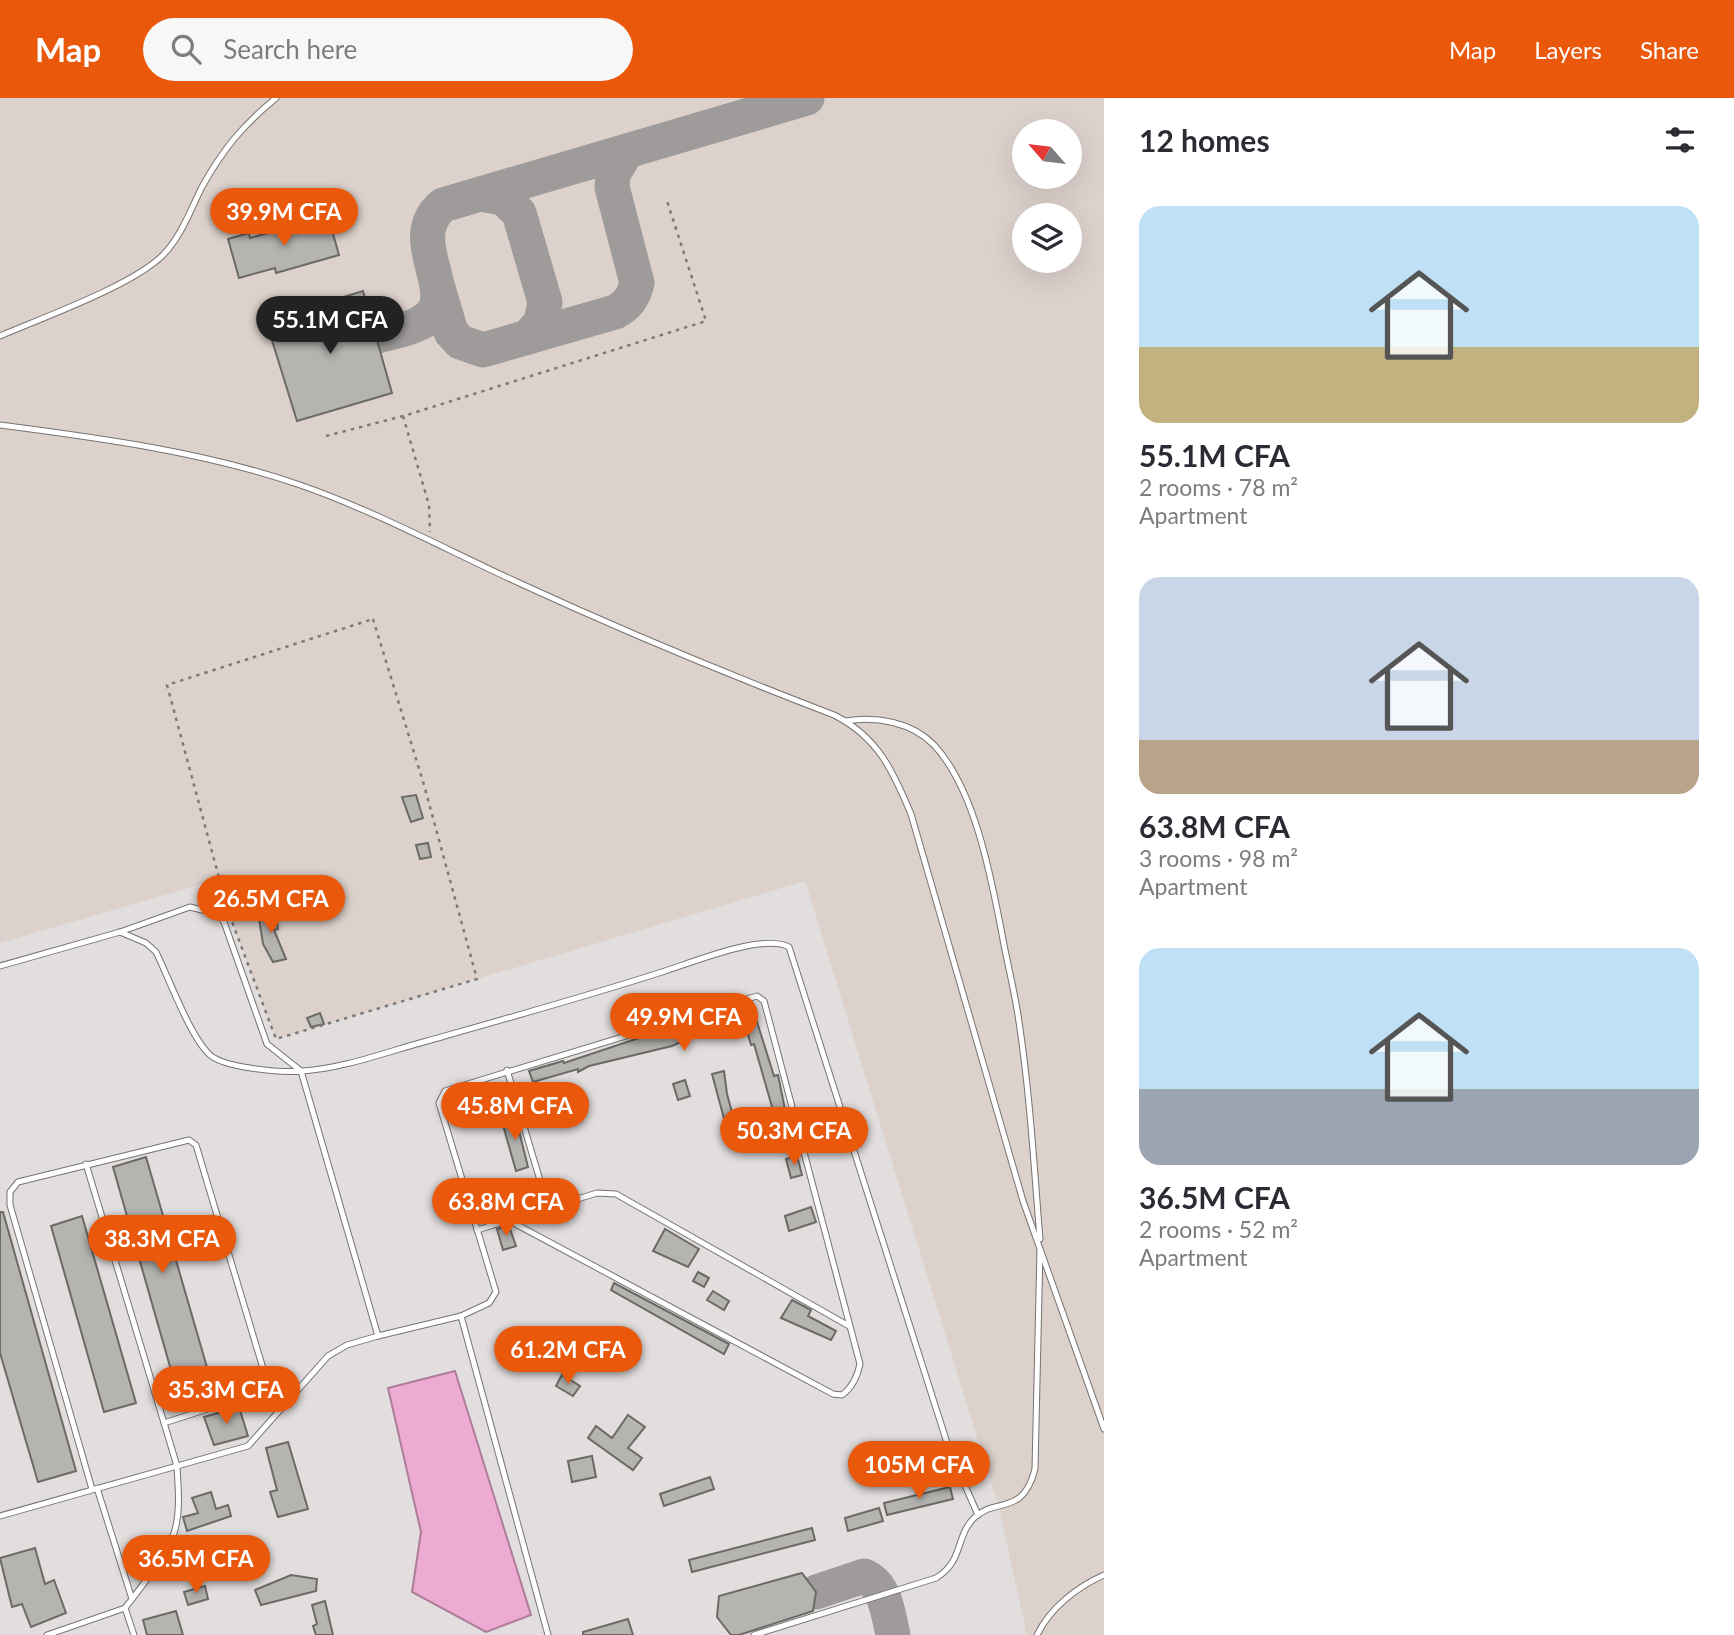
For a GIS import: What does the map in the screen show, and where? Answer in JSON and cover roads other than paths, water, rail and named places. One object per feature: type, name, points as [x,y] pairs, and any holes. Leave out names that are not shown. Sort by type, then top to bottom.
[{"type":"lane","points":[[0,336],[130,277],[162,255],[183,229],[219,157],[243,125],[276,98]]},
{"type":"lane","points":[[0,425],[93,437],[267,474],[355,506],[570,606],[846,721],[867,736],[884,755],[911,814],[1023,1201],[1041,1245],[1104,1429]]},
{"type":"lane","points":[[754,1635],[936,1578],[952,1565],[967,1527],[978,1515],[1017,1500],[1029,1486],[1035,1469],[1041,1245],[1019,1020],[992,881],[978,831],[946,761],[929,740],[889,722],[870,719],[846,721]]},
{"type":"lane","points":[[0,965],[120,932],[190,907],[218,914],[224,922],[267,1044],[301,1071],[378,1336]]},
{"type":"lane","points":[[120,932],[146,943],[156,952],[193,1032],[209,1054],[221,1062],[238,1066],[301,1071],[337,1066],[724,953],[775,942],[789,947],[949,1449],[978,1515]]},
{"type":"lane","points":[[0,1516],[248,1446],[328,1356],[347,1345],[461,1316],[489,1303],[496,1292],[439,1103],[444,1091],[750,996],[764,1001],[860,1364],[859,1371],[848,1391],[842,1395],[833,1394],[508,1220]]},
{"type":"lane","points":[[507,1070],[548,1207]]},
{"type":"lane","points":[[132,1599],[95,1488],[10,1205],[10,1192],[18,1182],[189,1140],[196,1145],[265,1376],[260,1389],[248,1396],[164,1423]]},
{"type":"lane","points":[[47,1635],[125,1608],[174,1532],[178,1498],[177,1466],[86,1164]]},
{"type":"lane","points":[[477,1230],[597,1193],[626,1197],[849,1326]]},
{"type":"lane","points":[[461,1316],[548,1635]]},
{"type":"lane","points":[[1037,1635],[1046,1619],[1072,1594],[1104,1575]]},
{"type":"lane","points":[[125,1608],[134,1635]]}]
